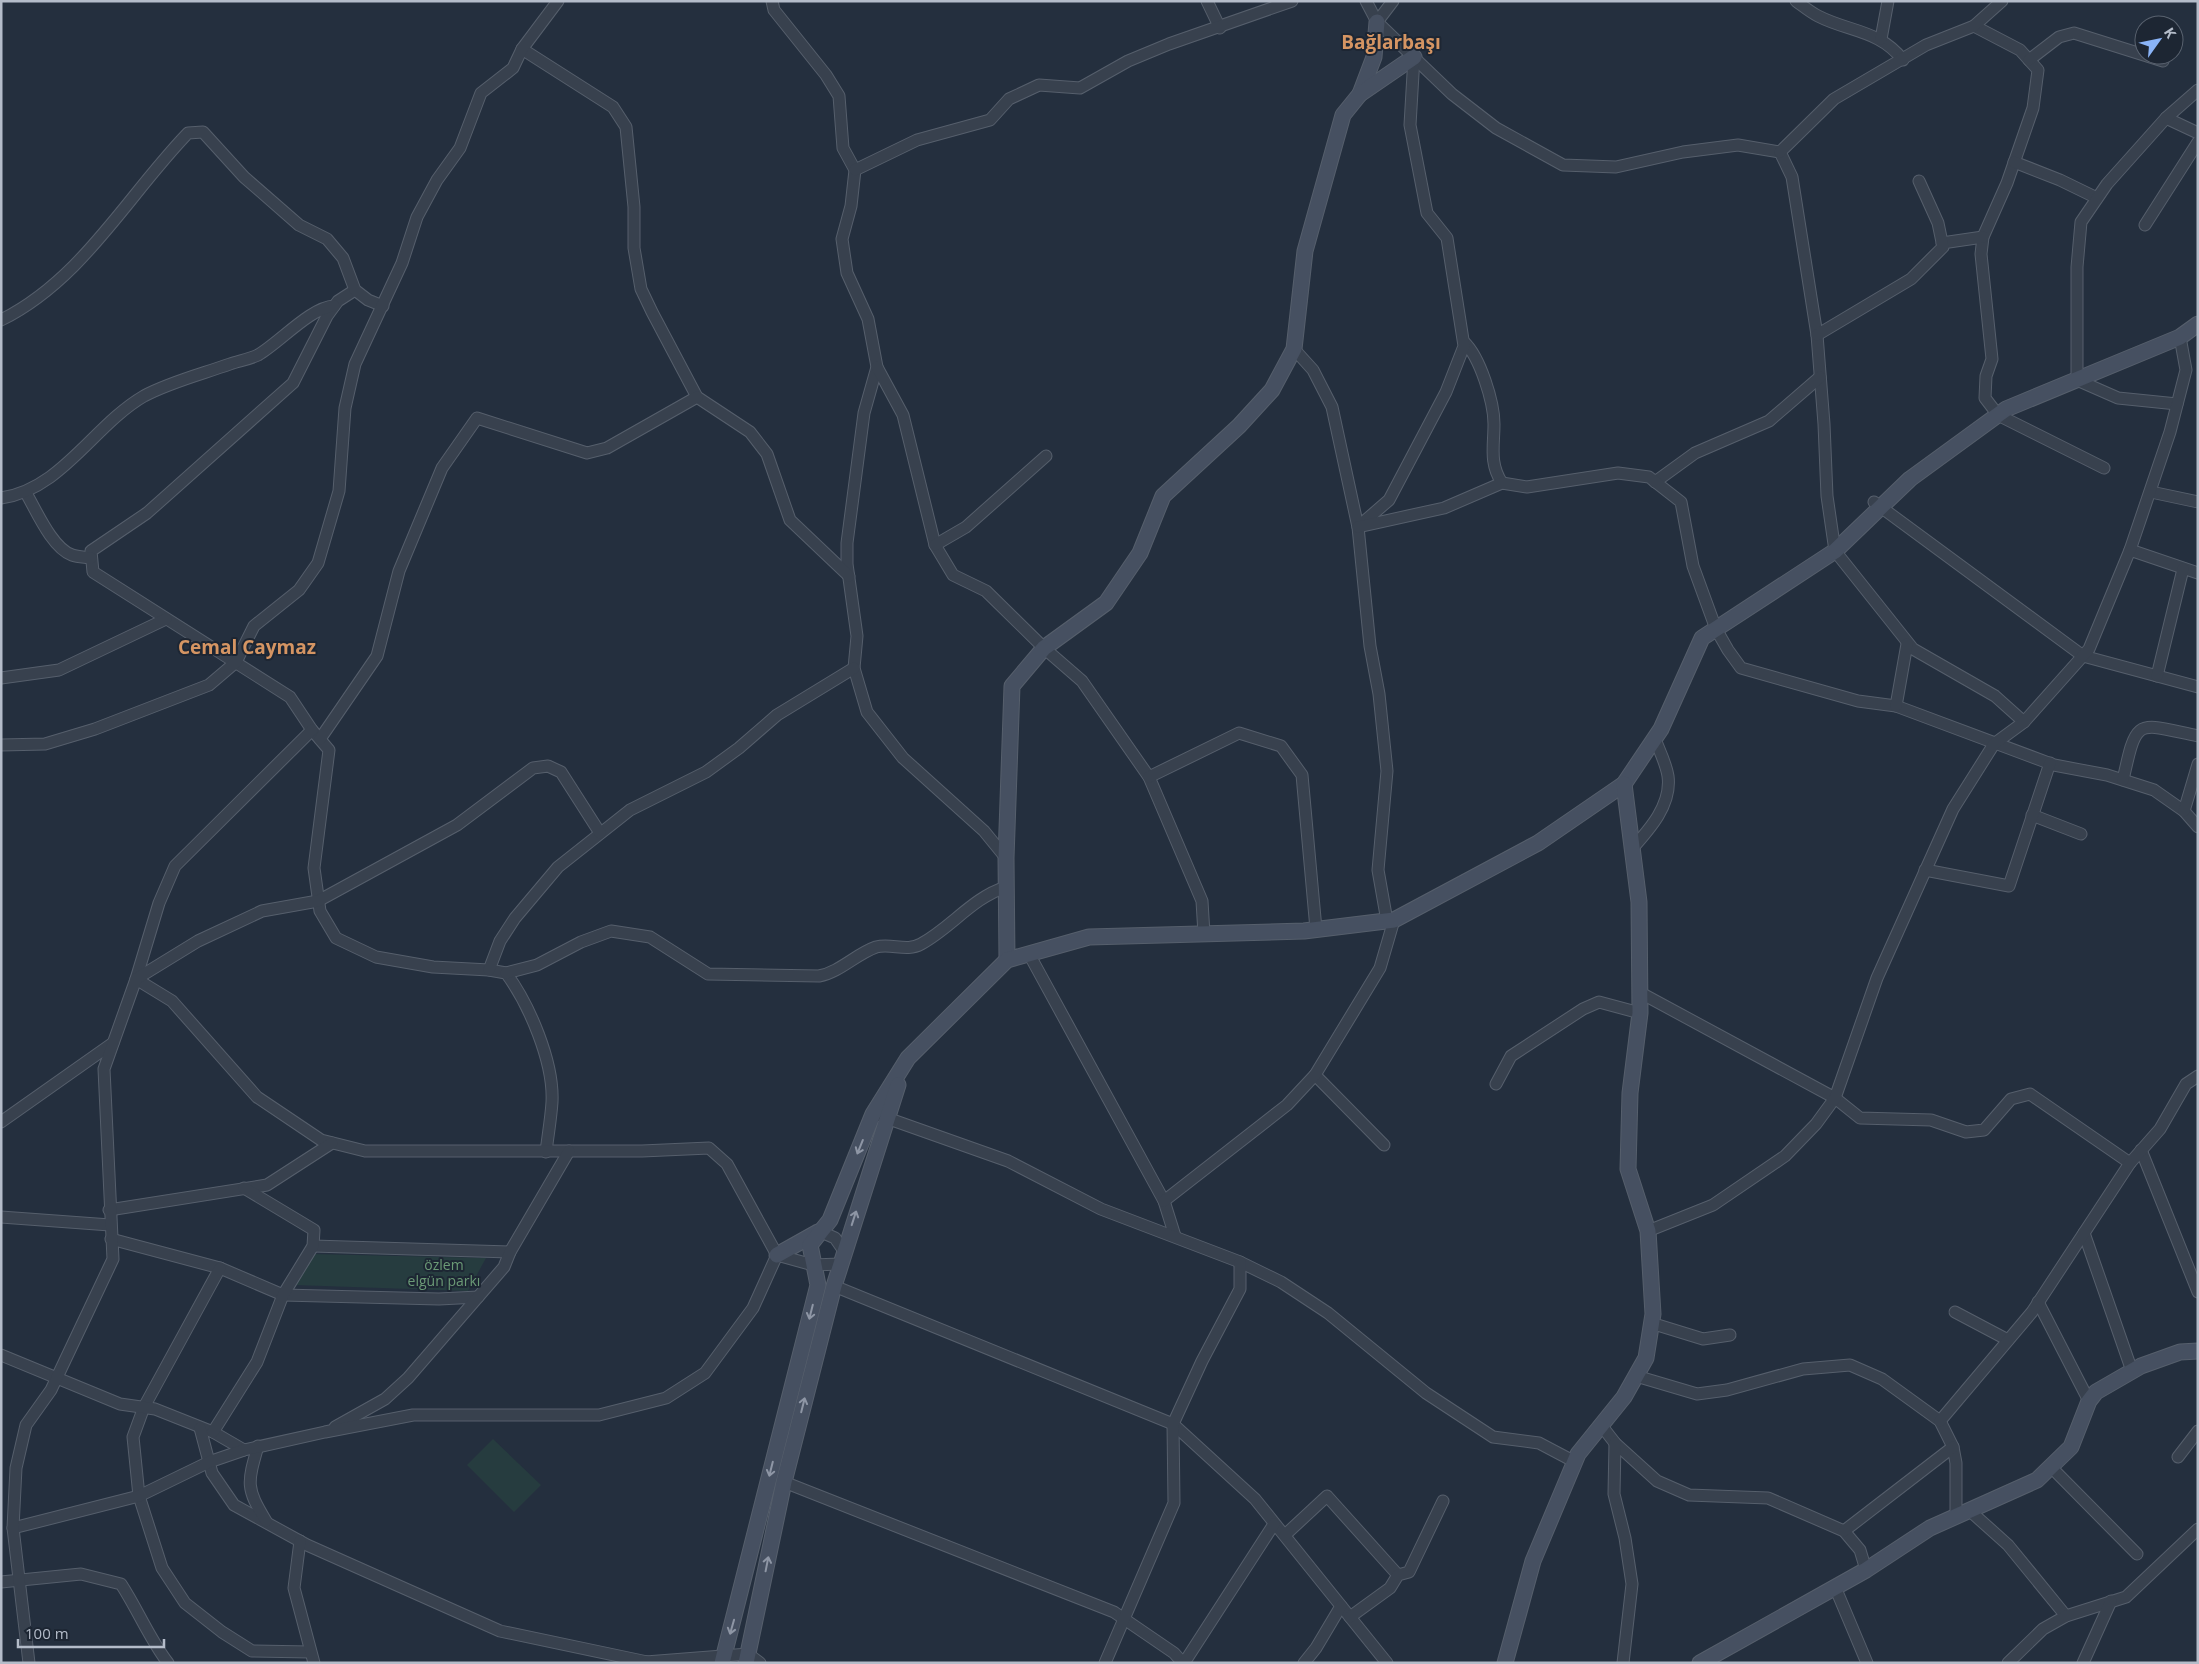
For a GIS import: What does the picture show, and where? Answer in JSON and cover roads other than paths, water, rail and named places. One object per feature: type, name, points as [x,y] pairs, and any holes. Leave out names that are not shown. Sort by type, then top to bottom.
[{"type":"street","points":[[1,745],[44,744],[94,730],[209,685],[236,662],[254,626],[299,590],[318,563],[339,491],[345,408],[355,364],[402,263],[416,216],[436,180],[460,148],[481,93],[513,68],[522,49],[558,1]]},
{"type":"street","points":[[772,1],[774,10],[826,74],[839,96],[843,148],[855,170],[851,206],[842,239],[847,273],[868,319],[877,368],[903,415],[935,545],[953,576],[986,591],[1044,648],[1082,681],[1149,777],[1202,902],[1204,934]]},
{"type":"street","points":[[1207,1],[1220,28]]},
{"type":"street","points":[[855,170],[917,140],[990,120],[1009,98],[1040,85],[1080,88],[1128,61],[1168,44],[1220,28],[1292,1]]},
{"type":"street","points":[[1366,1],[1377,22],[1452,94],[1496,128],[1563,165],[1616,167],[1683,152],[1738,145],[1780,152]]},
{"type":"street","points":[[1360,94],[1374,57],[1377,22],[1393,1]]},
{"type":"street","points":[[1796,1],[1818,16],[1881,39],[1896,51],[1903,60]]},
{"type":"street","points":[[1881,39],[1888,1]]},
{"type":"street","points":[[1780,152],[1834,99],[1926,46],[1974,26],[2002,1]]},
{"type":"street","points":[[1974,26],[2020,50],[2038,70],[2033,108],[2014,162],[1983,236],[1981,254],[1992,360],[1986,376],[1985,398],[1998,415],[2104,468]]},
{"type":"street","points":[[2029,60],[2059,38],[2074,33],[2134,52]]},
{"type":"street","points":[[522,49],[613,107],[626,127],[634,207],[634,248],[642,289],[697,397],[750,432],[767,454],[790,520],[849,576]]},
{"type":"street","points":[[1007,960],[1006,858],[1012,686],[1044,648],[1106,603],[1140,553],[1163,496],[1239,426],[1272,390],[1294,349],[1305,251],[1343,115],[1360,94],[1414,57]]},
{"type":"street","points":[[1358,527],[1389,500],[1446,392],[1464,342],[1447,238],[1426,213],[1410,124],[1414,57]]},
{"type":"street","points":[[2077,380],[2077,267],[2081,222],[2107,184],[2166,118],[2198,90]]},
{"type":"street","points":[[2166,118],[2198,133]]},
{"type":"street","points":[[1,320],[24,308],[68,273],[166,156],[188,133],[203,132],[244,177],[299,226],[327,240],[343,258],[355,290],[368,300],[383,306]]},
{"type":"street","points":[[2145,224],[2198,142]]},
{"type":"street","points":[[1780,152],[1792,177],[1817,335],[1827,496],[1835,551],[1907,644],[1995,696],[2024,722]]},
{"type":"street","points":[[2014,162],[2060,180],[2097,198]]},
{"type":"street","points":[[1817,335],[1911,279],[1943,247],[1938,223],[1919,181]]},
{"type":"street","points":[[1942,243],[1983,236]]},
{"type":"street","points":[[355,290],[338,301],[327,316],[293,383],[148,513],[90,552],[92,572],[290,697],[312,730],[329,750],[314,868],[320,911],[336,938],[376,957],[433,968],[489,970],[506,973],[537,965],[582,942],[611,931],[650,937],[708,974],[819,976],[831,972],[875,948],[904,948],[920,945],[974,903],[1006,887]]},
{"type":"street","points":[[1,498],[26,493],[34,489],[118,415],[145,396],[194,376],[257,355],[318,311],[334,306]]},
{"type":"street","points":[[723,1659],[818,1285],[810,1245],[819,1231],[830,1220],[908,1058],[1007,960],[1089,937],[1316,930],[1390,920],[1538,843],[1624,784],[1661,729],[1702,638],[1835,551],[1878,505],[1910,479],[2006,409],[2180,337],[2196,327]]},
{"type":"street","points":[[1648,1231],[1713,1205],[1777,1162],[1816,1124],[1836,1098],[1877,978],[1952,809],[1994,744],[2024,722],[2089,650],[2130,550],[2151,492],[2177,404],[2186,370],[2180,337]]},
{"type":"street","points":[[1464,342],[1470,348],[1477,361],[1490,396],[1494,422],[1493,465],[1502,483]]},
{"type":"street","points":[[1164,1201],[1287,1105],[1315,1075],[1380,968],[1390,920],[1378,870],[1388,771],[1379,694],[1370,646],[1358,527],[1332,407],[1313,370],[1294,349]]},
{"type":"street","points":[[877,368],[864,413],[847,543],[849,576],[857,636],[854,668],[867,712],[897,751],[984,831],[1006,858]]},
{"type":"street","points":[[1655,482],[1695,453],[1769,421],[1820,377]]},
{"type":"street","points":[[2077,380],[2118,398],[2177,404]]},
{"type":"street","points":[[320,739],[377,656],[399,571],[442,468],[476,418],[586,453],[607,448],[697,397]]},
{"type":"street","points":[[935,545],[966,527],[1046,456]]},
{"type":"street","points":[[1358,527],[1444,508],[1502,483],[1528,487],[1618,473],[1649,477],[1681,502],[1693,566],[1716,629],[1741,668],[1858,702],[1896,706],[1994,744],[2050,763],[2123,780],[2154,790],[2184,811],[2198,827]]},
{"type":"street","points":[[2151,492],[2198,502]]},
{"type":"street","points":[[26,493],[48,532],[64,551],[71,555],[91,558]]},
{"type":"street","points":[[1878,505],[2083,656],[2198,687]]},
{"type":"street","points":[[2130,550],[2183,570],[2198,573]]},
{"type":"street","points":[[2157,676],[2183,570]]},
{"type":"street","points":[[1,678],[59,670],[166,619]]},
{"type":"street","points":[[1896,706],[1907,644]]},
{"type":"street","points":[[489,970],[500,942],[515,918],[558,866],[630,810],[706,772],[740,748],[777,715],[854,668]]},
{"type":"street","points":[[2123,780],[2132,740],[2137,731],[2142,728],[2154,727],[2198,736]]},
{"type":"street","points":[[29,1663],[12,1528],[16,1468],[26,1425],[51,1390],[112,1259],[104,1069],[136,979],[159,903],[174,866],[312,730]]},
{"type":"street","points":[[1149,777],[1239,733],[1281,746],[1302,776],[1316,930]]},
{"type":"street","points":[[1631,850],[1648,831],[1666,799],[1668,776],[1655,738]]},
{"type":"street","points":[[1925,870],[2009,886],[2050,763]]},
{"type":"street","points":[[2184,811],[2198,764]]},
{"type":"street","points":[[136,979],[198,941],[262,911],[318,901],[457,825],[533,768],[548,766],[561,772],[600,833]]},
{"type":"street","points":[[1505,1663],[1533,1561],[1578,1454],[1624,1397],[1636,1376],[1646,1358],[1651,1323],[1648,1231],[1628,1169],[1630,1093],[1640,1013],[1639,902],[1624,784]]},
{"type":"street","points":[[2032,815],[2081,834]]},
{"type":"street","points":[[1029,954],[1164,1201],[1174,1236]]},
{"type":"street","points":[[506,973],[520,992],[548,1065],[552,1100],[546,1152]]},
{"type":"street","points":[[136,979],[172,1001],[258,1097],[321,1140],[365,1151],[546,1152],[709,1148],[727,1164],[777,1255],[813,1264],[842,1258]]},
{"type":"street","points":[[1639,992],[1836,1098],[1860,1118],[1931,1120],[1966,1132],[1984,1130],[2011,1099],[2030,1094],[2130,1163]]},
{"type":"street","points":[[1496,1084],[1511,1056],[1583,1009],[1599,1002],[1640,1013]]},
{"type":"street","points":[[1,1122],[113,1043]]},
{"type":"street","points":[[1315,1075],[1384,1144]]},
{"type":"street","points":[[1940,1421],[2038,1302],[2130,1163],[2160,1129],[2186,1084],[2198,1076]]},
{"type":"street","points":[[880,1116],[1008,1161],[1101,1209],[1240,1262],[1281,1282],[1328,1313],[1426,1393],[1493,1437],[1539,1443],[1575,1462]]},
{"type":"street","points":[[200,1428],[212,1473],[234,1505],[300,1541],[500,1631],[625,1660],[649,1662],[723,1659],[751,1660],[784,1482],[880,1116]]},
{"type":"street","points":[[109,1210],[266,1185],[332,1143]]},
{"type":"street","points":[[2141,1150],[2198,1292]]},
{"type":"street","points":[[325,1432],[391,1394],[408,1378],[504,1267],[510,1252],[569,1151]]},
{"type":"street","points":[[213,1432],[257,1362],[283,1295],[313,1246],[314,1230],[244,1188]]},
{"type":"street","points":[[1,1217],[110,1225]]},
{"type":"street","points":[[12,1528],[139,1496],[209,1462],[258,1446],[325,1432],[413,1415],[600,1415],[666,1398],[705,1373],[753,1308],[777,1255],[819,1231]]},
{"type":"street","points":[[819,1231],[835,1238],[842,1258]]},
{"type":"street","points":[[2084,1233],[2132,1371]]},
{"type":"street","points":[[111,1239],[220,1268],[283,1295],[432,1299],[478,1297]]},
{"type":"street","points":[[313,1246],[510,1252]]},
{"type":"street","points":[[1105,1663],[1174,1503],[1173,1424],[1202,1361],[1240,1289],[1240,1262]]},
{"type":"street","points":[[220,1268],[144,1407],[133,1437],[139,1496],[162,1568],[185,1603],[222,1632],[252,1651],[312,1657],[294,1588],[300,1541]]},
{"type":"street","points":[[834,1286],[1173,1424],[1254,1500],[1285,1535],[1387,1663]]},
{"type":"street","points":[[2038,1302],[2089,1401]]},
{"type":"street","points":[[1956,1312],[2008,1340]]},
{"type":"street","points":[[1651,1323],[1703,1339],[1730,1336]]},
{"type":"street","points":[[1701,1663],[1866,1570],[1930,1528],[2037,1480],[2071,1447],[2089,1401],[2096,1392],[2132,1371],[2180,1352],[2198,1351]]},
{"type":"street","points":[[1,1355],[120,1404],[156,1409],[213,1432],[244,1450]]},
{"type":"street","points":[[1636,1376],[1697,1394],[1727,1390],[1803,1369],[1850,1365],[1882,1379],[1940,1421],[1953,1447],[1962,1513],[2008,1545],[2066,1616]]},
{"type":"street","points":[[1601,1426],[1615,1443],[1658,1480],[1689,1495],[1768,1498],[1844,1531],[1860,1550],[1866,1570]]},
{"type":"street","points":[[2178,1457],[2198,1431]]},
{"type":"street","points":[[1615,1443],[1614,1494],[1625,1538],[1632,1584],[1623,1663]]},
{"type":"street","points":[[258,1446],[250,1472],[250,1495],[267,1523]]},
{"type":"street","points":[[1844,1531],[1953,1447]]},
{"type":"street","points":[[2051,1466],[2137,1554]]},
{"type":"street","points":[[784,1482],[1114,1612],[1174,1653],[1184,1663],[1274,1524]]},
{"type":"street","points":[[1285,1535],[1328,1496],[1398,1574]]},
{"type":"street","points":[[1350,1617],[1390,1588],[1398,1574],[1409,1572],[1443,1501]]},
{"type":"street","points":[[2008,1663],[2043,1629],[2066,1616],[2126,1597],[2195,1532]]},
{"type":"street","points":[[1,1582],[81,1574],[121,1584],[137,1608],[153,1643],[168,1663]]},
{"type":"street","points":[[1835,1587],[1867,1663]]},
{"type":"street","points":[[2083,1663],[2112,1601]]},
{"type":"street","points":[[1304,1663],[1316,1648],[1341,1606]]},
{"type":"district","name":"Bağlarbaşı","points":[[1391,42]]},
{"type":"district","name":"Cemal Caymaz","points":[[247,647]]},
{"type":"park label","name":"özlem elgün parkı","points":[[444,1274]]}]
